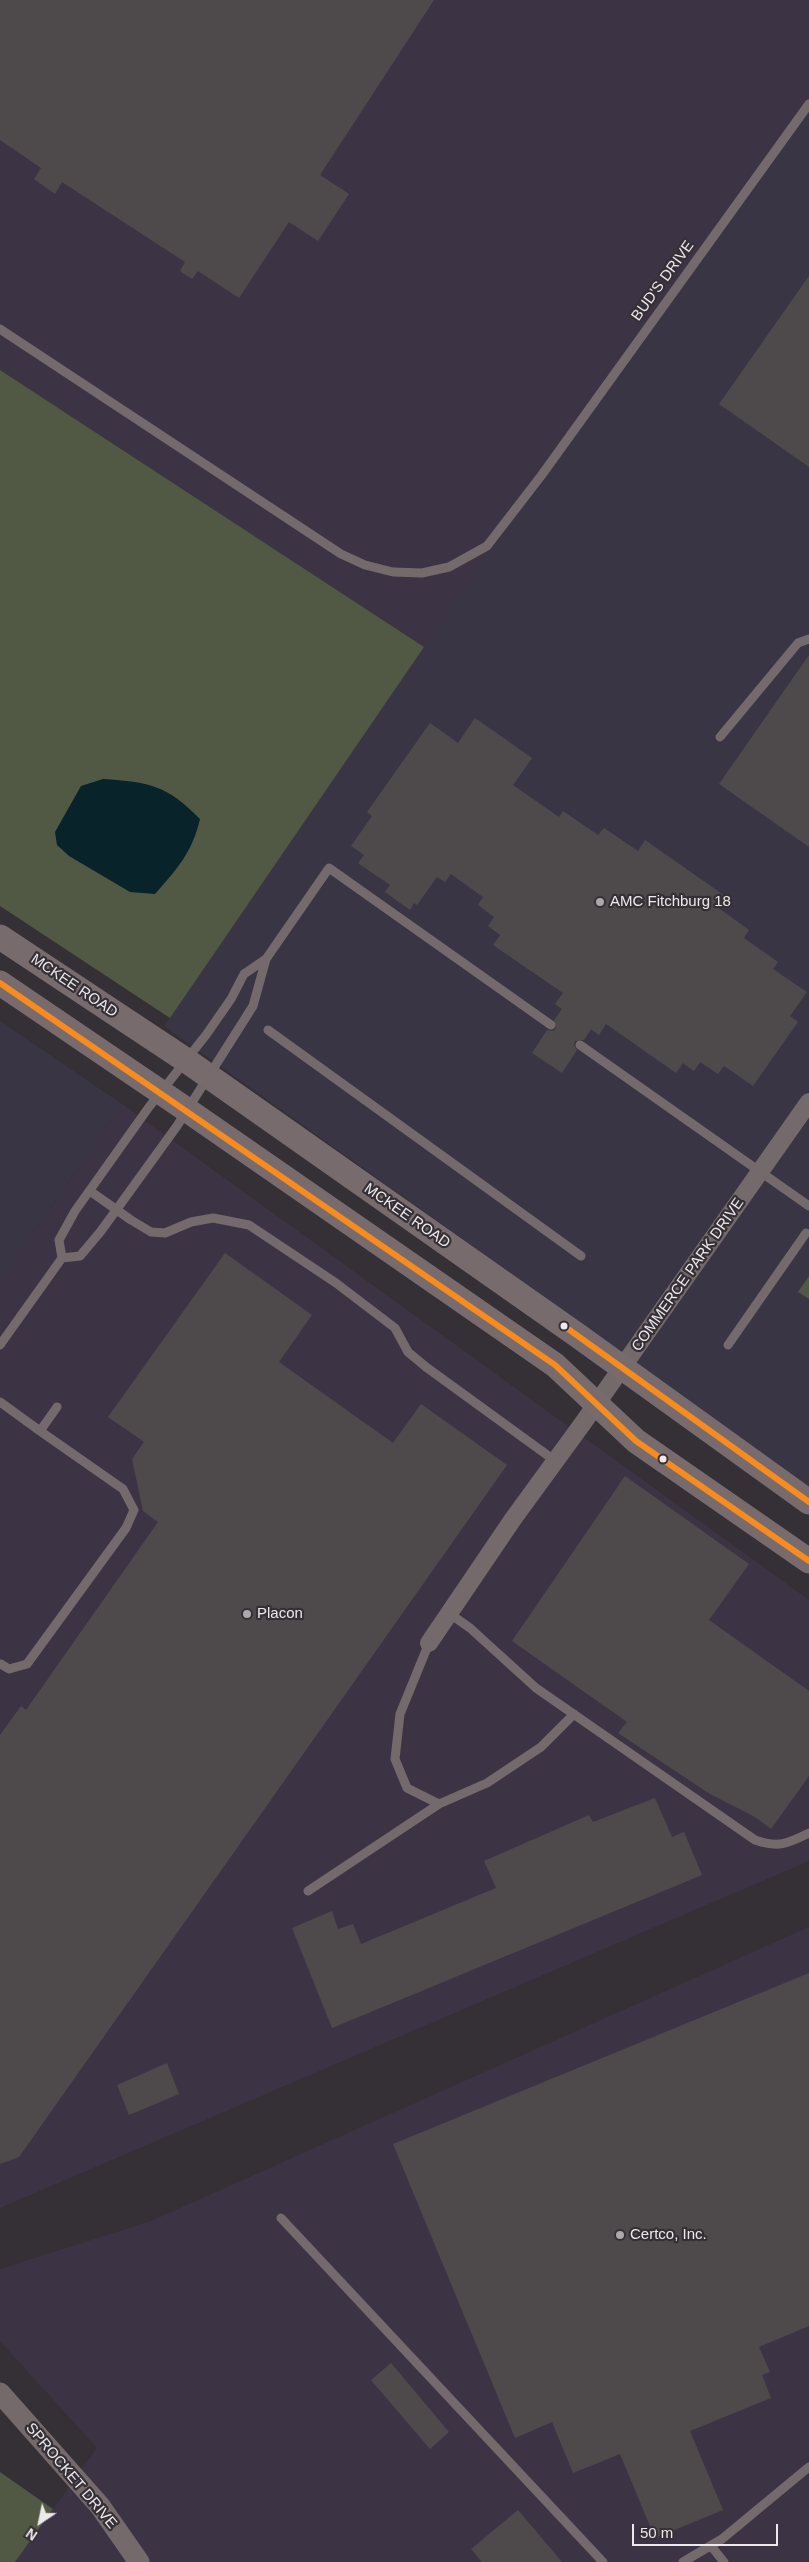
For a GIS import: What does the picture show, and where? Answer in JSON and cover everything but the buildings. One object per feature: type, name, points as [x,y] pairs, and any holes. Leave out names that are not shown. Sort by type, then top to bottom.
[{"type":"main road","name":"MCKEE ROAD","points":[[0,937],[187,1061],[809,1502]]},
{"type":"main road","points":[[0,984],[161,1092],[555,1365],[636,1441],[809,1561]]},
{"type":"street","name":"COMMERCE PARK DRIVE","points":[[429,1643],[554,1460],[622,1369],[809,1102]]},
{"type":"street","name":"SPROCKET DRIVE","points":[[0,2393],[100,2506],[139,2562]]},
{"type":"lane","name":"BUD'S DRIVE","points":[[0,329],[341,554],[365,565],[393,572],[422,573],[449,567],[487,546],[541,476],[809,104]]},
{"type":"lane","points":[[720,737],[798,643],[809,640]]},
{"type":"lane","points":[[62,1258],[80,1256],[117,1210],[187,1110],[253,1006],[266,959],[329,868],[551,1025]]},
{"type":"lane","points":[[0,1345],[62,1258],[59,1240],[90,1191],[231,999],[244,974],[266,959]]},
{"type":"lane","points":[[268,1030],[581,1256]]},
{"type":"lane","points":[[580,1045],[809,1206]]},
{"type":"lane","points":[[90,1191],[151,1232],[165,1233],[191,1222],[213,1218],[249,1225],[336,1283],[382,1317],[395,1328],[408,1352],[426,1367],[554,1460]]},
{"type":"lane","points":[[728,1345],[808,1233]]},
{"type":"lane","points":[[0,1402],[123,1489],[134,1510],[126,1528],[27,1664],[9,1669],[0,1664]]},
{"type":"lane","points":[[40,1431],[57,1406]]},
{"type":"lane","points":[[450,1614],[470,1628],[536,1688],[754,1840],[771,1846],[790,1842],[809,1833]]},
{"type":"lane","points":[[429,1643],[400,1714],[395,1760],[407,1788],[439,1804]]},
{"type":"lane","points":[[308,1892],[439,1804],[487,1783],[541,1747],[574,1714]]},
{"type":"lane","points":[[280,2218],[603,2562]]},
{"type":"lane","points":[[684,2562],[722,2539],[809,2467]]},
{"type":"lane","points":[[710,2546],[724,2562]]},
{"type":"shaded area","points":[[0,0],[809,0],[809,104],[541,476],[424,647],[0,370]]},
{"type":"shaded area","points":[[809,104],[809,1486],[164,1026],[541,476]]},
{"type":"shaded area","points":[[0,1021],[122,1104],[0,1281]]},
{"type":"shaded area","points":[[122,1104],[809,1600],[809,1861],[0,2208],[0,1281]]},
{"type":"shaded area","points":[[809,1927],[809,2562],[15,2562],[97,2448],[0,2341],[0,2269],[151,2221]]},
{"type":"green space","points":[[0,370],[424,647],[170,1018],[0,906]]},
{"type":"green space","points":[[809,1276],[809,1299],[798,1292]]},
{"type":"green space","points":[[0,2472],[53,2509],[15,2562],[0,2562]]},
{"type":"water","points":[[103,779],[133,782],[156,787],[177,799],[200,819],[193,842],[183,860],[155,894],[130,892],[69,856],[57,845],[55,832],[81,786]]},
{"type":"transit line","points":[[0,983],[555,1365],[636,1441],[809,1561]]},
{"type":"transit line","points":[[564,1326],[809,1502]]},
{"type":"place","name":"AMC Fitchburg 18","points":[[600,902]]},
{"type":"place","name":"Placon","points":[[247,1614]]},
{"type":"place","name":"Certco, Inc.","points":[[620,2235]]}]
